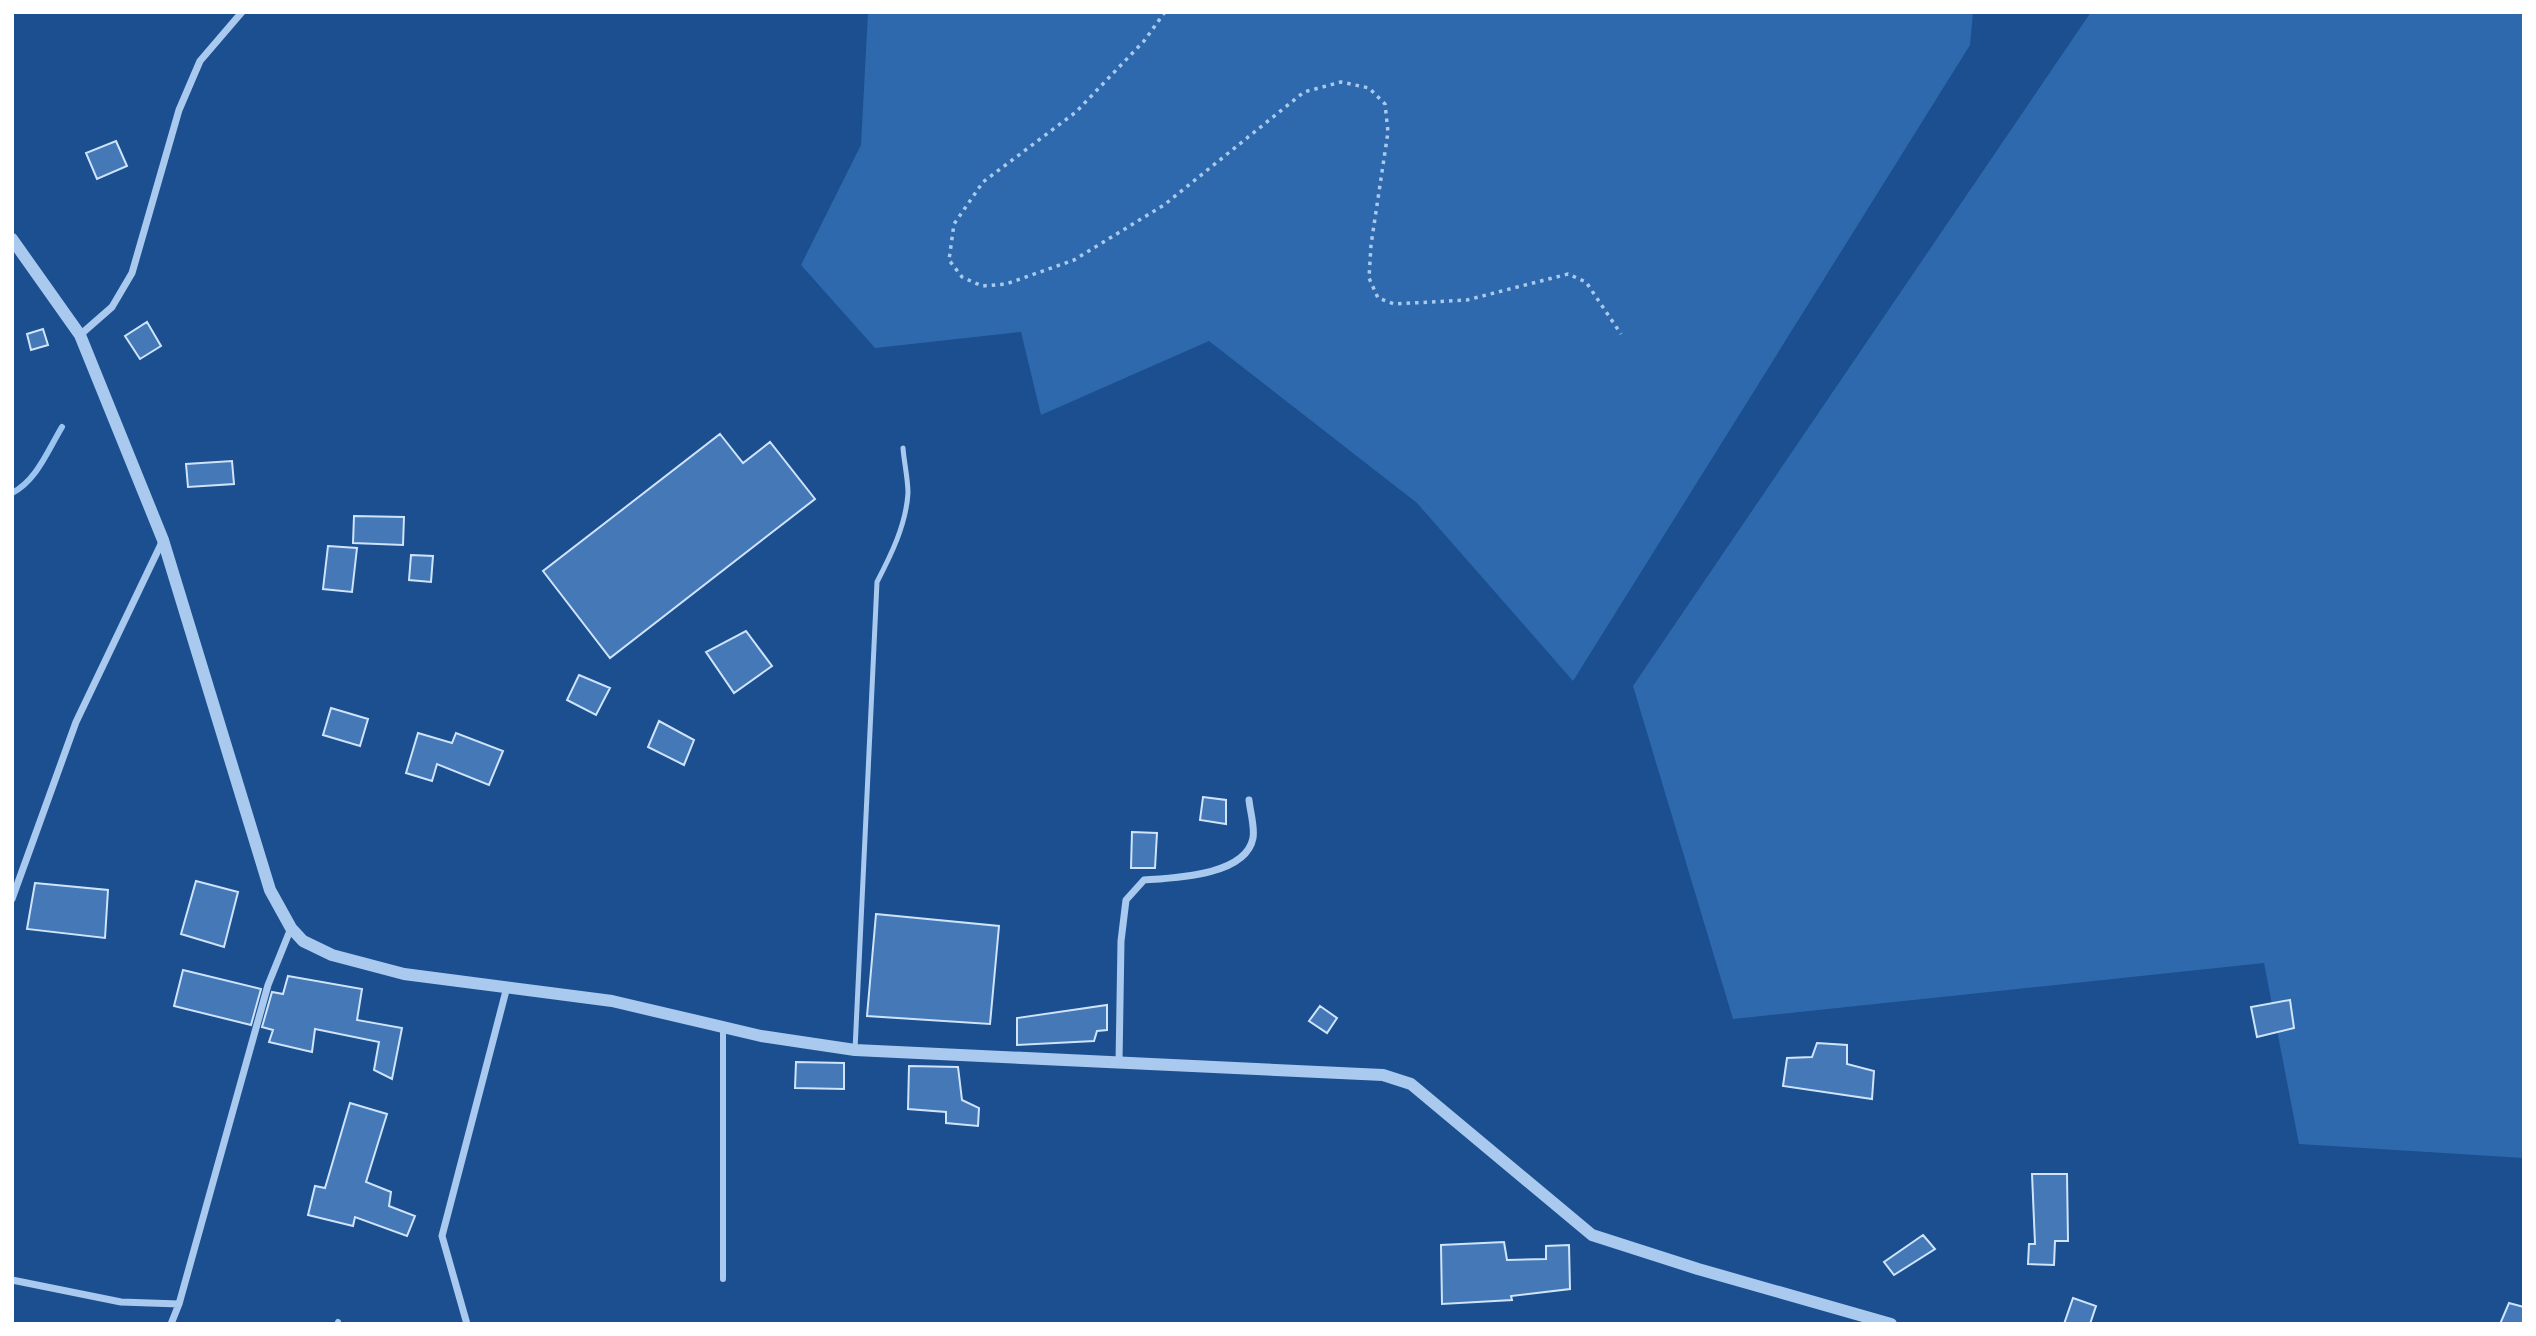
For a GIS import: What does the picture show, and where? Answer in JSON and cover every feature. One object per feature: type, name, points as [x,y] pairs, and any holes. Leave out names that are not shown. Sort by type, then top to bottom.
[{"type":"street","points":[[80,335],[112,307],[132,273],[178,110],[200,61],[242,12]]},
{"type":"street","points":[[12,239],[80,335],[163,540],[270,890],[291,928],[303,941],[332,955],[404,974],[612,1001],[761,1036],[855,1050],[1383,1075],[1410,1084],[1592,1235],[1698,1269],[1891,1324]]},
{"type":"street","points":[[12,899],[76,722],[163,540]]},
{"type":"street","points":[[1119,1063],[1121,941],[1126,900],[1144,880],[1197,876],[1241,859],[1253,839],[1249,800]]},
{"type":"street","points":[[171,1324],[179,1304],[268,985],[291,928]]},
{"type":"street","points":[[467,1324],[442,1236],[508,987]]},
{"type":"street","points":[[723,1028],[723,1279]]},
{"type":"street","points":[[12,1280],[121,1301],[179,1304]]},
{"type":"lane","points":[[855,1050],[877,582],[893,550],[908,492],[902,448]]},
{"type":"path","points":[[1165,12],[1144,41],[1076,112],[983,182],[954,224],[948,260],[962,277],[982,286],[1006,284],[1074,260],[1164,205],[1304,92],[1341,82],[1369,88],[1385,104],[1388,132],[1371,244],[1369,278],[1378,298],[1394,304],[1467,300],[1568,274],[1586,282],[1621,334]]},
{"type":"shaded area","points":[[868,12],[1973,12],[1970,45],[1573,681],[1417,503],[1209,341],[1041,415],[1021,332],[875,348],[801,265],[861,145]]},
{"type":"shaded area","points":[[2091,12],[2524,12],[2524,1158],[2299,1144],[2264,963],[1733,1019],[1633,686]]},
{"type":"building","points":[[116,141],[127,166],[97,179],[86,153]]},
{"type":"building","points":[[147,322],[161,346],[140,359],[125,336]]},
{"type":"building","points":[[43,329],[48,345],[31,350],[27,334]]},
{"type":"building","points":[[720,434],[743,463],[770,442],[815,499],[610,658],[543,571]]},
{"type":"building","points":[[232,461],[234,484],[188,487],[186,464]]},
{"type":"building","points":[[354,516],[404,517],[403,545],[353,543]]},
{"type":"building","points":[[328,546],[357,548],[352,592],[323,589]]},
{"type":"building","points":[[411,555],[433,556],[431,582],[409,580]]},
{"type":"building","points":[[746,631],[772,666],[734,693],[706,652]]},
{"type":"building","points":[[579,675],[610,688],[596,715],[567,700]]},
{"type":"building","points":[[331,708],[368,719],[360,746],[323,735]]},
{"type":"building","points":[[659,721],[694,740],[684,765],[648,747]]},
{"type":"building","points":[[418,733],[452,743],[456,733],[503,751],[489,785],[437,764],[432,781],[406,773]]},
{"type":"building","points":[[1203,797],[1226,800],[1226,824],[1200,820]]},
{"type":"building","points":[[1132,832],[1157,833],[1155,868],[1131,868]]},
{"type":"building","points":[[196,881],[238,892],[224,947],[181,934]]},
{"type":"building","points":[[35,883],[108,890],[105,938],[27,929]]},
{"type":"building","points":[[876,914],[999,926],[990,1024],[867,1016]]},
{"type":"building","points":[[183,970],[261,989],[251,1025],[174,1006]]},
{"type":"building","points":[[288,976],[362,989],[357,1020],[402,1028],[392,1079],[374,1070],[379,1042],[315,1029],[312,1052],[269,1042],[273,1030],[262,1027],[272,992],[283,994]]},
{"type":"building","points":[[2290,1000],[2294,1028],[2257,1037],[2251,1007]]},
{"type":"building","points":[[1107,1005],[1107,1030],[1097,1031],[1094,1041],[1017,1045],[1017,1018]]},
{"type":"building","points":[[1320,1006],[1337,1018],[1327,1033],[1309,1021]]},
{"type":"building","points":[[1817,1043],[1847,1045],[1847,1064],[1874,1071],[1872,1099],[1783,1086],[1787,1058],[1812,1057]]},
{"type":"building","points":[[796,1062],[844,1063],[844,1089],[795,1088]]},
{"type":"building","points":[[909,1066],[958,1067],[962,1100],[979,1108],[978,1126],[946,1123],[946,1112],[908,1109]]},
{"type":"building","points":[[350,1103],[387,1114],[366,1182],[391,1192],[389,1206],[415,1216],[407,1236],[355,1217],[353,1226],[308,1215],[315,1186],[325,1188]]},
{"type":"building","points":[[2032,1174],[2067,1174],[2068,1241],[2055,1241],[2054,1265],[2028,1264],[2029,1244],[2035,1244]]},
{"type":"building","points":[[1923,1235],[1935,1249],[1894,1275],[1884,1262]]},
{"type":"building","points":[[1504,1242],[1507,1260],[1546,1259],[1546,1246],[1569,1245],[1570,1289],[1511,1296],[1512,1300],[1442,1304],[1441,1245]]},
{"type":"building","points":[[2073,1298],[2096,1306],[2090,1324],[2064,1324]]},
{"type":"building","points":[[2509,1303],[2524,1307],[2524,1324],[2500,1324]]},
{"type":"waterway","points":[[12,493],[35,472],[62,427]]}]
